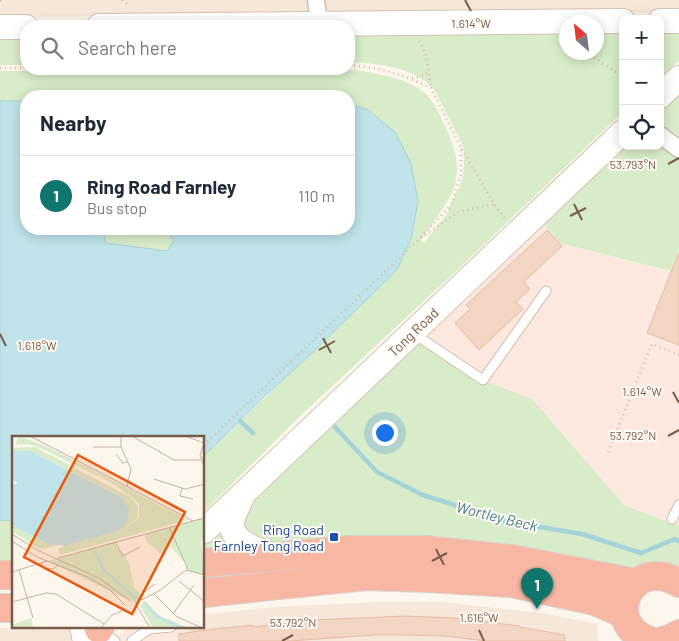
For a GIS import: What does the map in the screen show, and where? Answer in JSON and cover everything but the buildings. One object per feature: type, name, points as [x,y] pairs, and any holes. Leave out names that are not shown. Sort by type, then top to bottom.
[{"type":"highway","points":[[205,564],[351,550],[425,550],[512,559],[636,582]]},
{"type":"highway","points":[[205,565],[210,570],[223,576],[259,576],[336,570],[366,576],[512,583],[595,602],[624,614]]},
{"type":"highway","points":[[659,639],[627,623],[624,614],[626,596],[636,582],[650,576],[676,575]]},
{"type":"highway","points":[[205,593],[366,576]]},
{"type":"street","points":[[316,0],[319,20]]},
{"type":"street","points":[[355,23],[619,21]]},
{"type":"street","points":[[664,21],[679,21]]},
{"type":"street","points":[[0,28],[20,27]]},
{"type":"street","points":[[664,92],[679,78]]},
{"type":"street","name":"Tong Road","points":[[205,530],[619,136]]},
{"type":"street","points":[[664,138],[679,150]]},
{"type":"street","points":[[243,494],[232,524],[235,536],[248,546],[274,556]]},
{"type":"lane","points":[[412,332],[484,380],[546,291]]},
{"type":"lane","points":[[672,519],[679,505]]},
{"type":"lane","points":[[132,641],[149,629],[160,628]]},
{"type":"path","points":[[598,60],[619,74]]},
{"type":"path","points":[[355,66],[398,73],[432,88],[461,148],[494,204],[516,234]]},
{"type":"path","points":[[0,68],[20,68]]},
{"type":"path","points":[[411,79],[429,72]]},
{"type":"path","points":[[205,443],[416,242],[451,205],[461,175],[461,148]]},
{"type":"path","points":[[416,242],[458,212],[494,204]]},
{"type":"path","points":[[608,452],[652,344],[679,355]]},
{"type":"shaded area","points":[[0,0],[679,0],[679,12],[0,17]]},
{"type":"shaded area","points":[[535,215],[560,243],[669,271],[679,249],[679,526],[624,505],[533,401],[483,380],[412,332]]},
{"type":"shaded area","points":[[378,602],[444,602],[542,613],[597,624],[599,641],[187,641],[186,628],[205,628],[205,614],[276,607]]},
{"type":"shaded area","points":[[0,628],[72,628],[74,636],[71,641],[0,641]]},
{"type":"shaded area","points":[[127,628],[186,628],[187,641],[114,641]]},
{"type":"green space","points":[[559,28],[559,60],[604,60],[604,28],[619,28],[619,116],[297,419],[205,511],[205,455],[363,303],[368,110],[355,106],[355,90],[20,90],[20,101],[0,101],[0,71],[20,71],[20,75],[355,75],[355,71],[388,76],[411,84],[427,95],[434,104],[449,135],[456,161],[457,174],[454,188],[444,207],[421,240],[424,243],[446,215],[463,178],[464,148],[434,89],[425,81],[416,75],[394,68],[355,63],[355,32]]},
{"type":"green space","points":[[664,29],[679,29],[679,61],[664,74]]},
{"type":"green space","points":[[0,35],[20,35],[20,65],[0,65]]},
{"type":"green space","points":[[679,78],[679,249],[670,271],[560,243],[535,215],[619,149],[664,150],[664,92]]},
{"type":"green space","points":[[104,235],[169,235],[174,240],[167,251],[106,243]]},
{"type":"green space","points":[[412,332],[483,380],[533,400],[624,505],[679,526],[679,566],[669,577],[626,596],[512,583],[205,593],[205,530]]},
{"type":"green space","points":[[12,520],[12,560],[0,560],[0,521]]},
{"type":"water","points":[[0,101],[20,101],[20,235],[104,235],[106,243],[167,251],[174,240],[169,235],[355,235],[355,106],[368,110],[395,132],[411,163],[418,201],[411,239],[397,270],[205,455],[205,436],[12,436],[12,520],[0,521]]},
{"type":"waterway","name":"Wortley Beck","points":[[240,421],[253,433]]},
{"type":"waterway","name":"Wortley Beck","points":[[335,427],[377,472],[423,495],[509,522],[582,534],[641,553],[675,539],[679,541]]},
{"type":"place","name":"Ring Road Farnley Tong Road","points":[[334,537]]},
{"type":"place","name":"Ring Road Farnley","points":[[537,609]]}]
